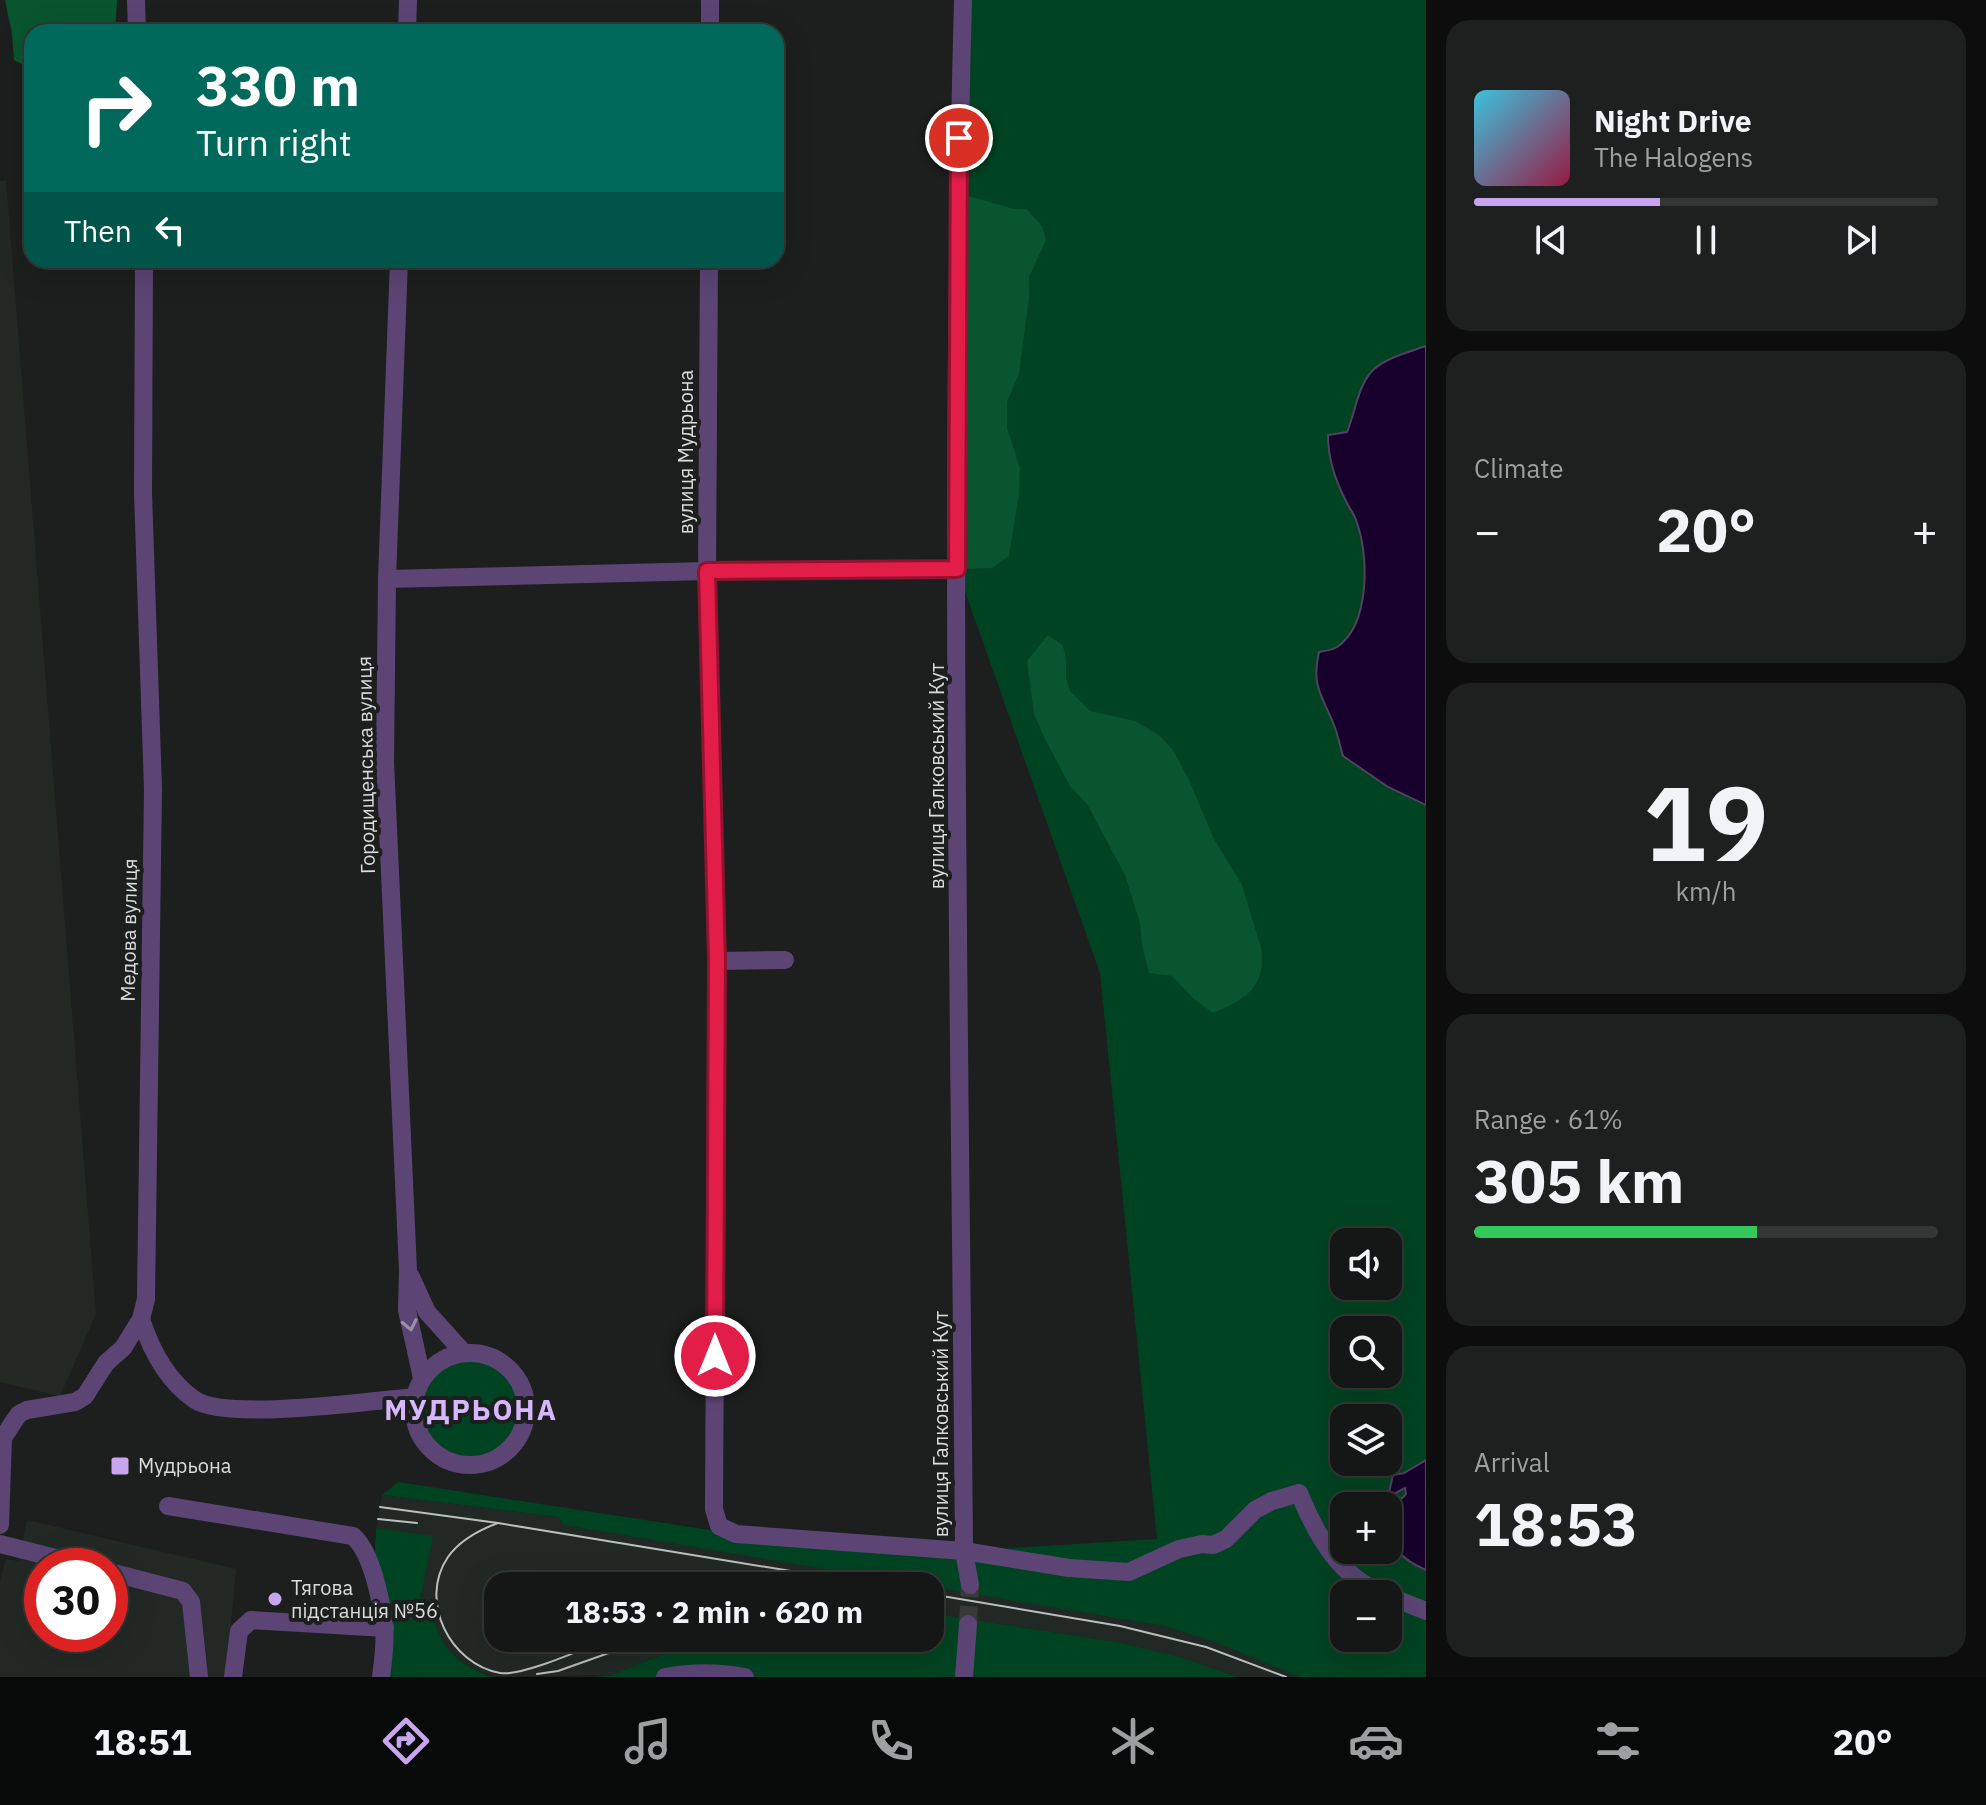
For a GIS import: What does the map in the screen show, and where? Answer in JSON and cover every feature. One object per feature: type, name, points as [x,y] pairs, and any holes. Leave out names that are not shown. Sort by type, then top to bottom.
[{"type":"street","points":[[136,0],[137,24]]},
{"type":"street","points":[[407,24],[408,0]]},
{"type":"street","points":[[710,0],[710,24]]},
{"type":"street","name":"вулиця Галковський Кут","points":[[963,0],[957,224],[957,569],[964,1551],[970,1585]]},
{"type":"street","name":"Медова вулиця","points":[[0,1525],[1,1437],[19,1414],[27,1410],[75,1402],[85,1396],[106,1363],[123,1348],[141,1319],[146,1299],[153,789],[143,493],[144,268]]},
{"type":"street","name":"Городищенська вулиця","points":[[399,268],[387,579],[385,762],[408,1270],[407,1310],[422,1378]]},
{"type":"street","name":"вулиця Мудрьона","points":[[709,268],[707,571],[717,961],[714,1509],[719,1526],[736,1534],[964,1551]]},
{"type":"street","points":[[387,579],[957,569]]},
{"type":"street","points":[[717,961],[785,960]]},
{"type":"street","name":"Городищенська вулиця","points":[[408,1270],[427,1312],[464,1353]]},
{"type":"street","points":[[141,1319],[151,1350],[166,1370],[196,1401],[216,1408],[255,1410],[415,1397]]},
{"type":"street","points":[[464,1353],[484,1354],[498,1360],[521,1385],[526,1401],[519,1436],[507,1451],[479,1464],[464,1465],[444,1458],[429,1448],[419,1432],[414,1413],[415,1397],[422,1378],[444,1358],[464,1353]]},
{"type":"street","points":[[964,1551],[1069,1568],[1129,1572],[1179,1549],[1213,1545],[1226,1539],[1255,1510],[1299,1493],[1329,1553],[1358,1580]]},
{"type":"street","points":[[168,1506],[353,1536],[363,1545],[368,1557],[385,1628],[381,1677]]},
{"type":"street","points":[[0,1544],[24,1550]]},
{"type":"street","points":[[128,1577],[183,1591],[191,1602],[199,1677]]},
{"type":"street","points":[[1402,1601],[1426,1611]]},
{"type":"street","points":[[233,1677],[239,1631],[251,1620],[385,1628]]},
{"type":"street","points":[[964,1677],[968,1624]]},
{"type":"street","points":[[665,1677],[681,1674],[733,1676]]},
{"type":"shaded area","points":[[6,180],[96,1314],[60,1396],[0,1382],[0,181]]},
{"type":"shaded area","points":[[1426,346],[1426,805],[1388,787],[1343,756],[1316,674],[1319,652],[1337,647],[1348,637],[1356,623],[1365,571],[1361,537],[1355,517],[1335,477],[1328,435],[1347,432],[1360,392],[1377,366]]},
{"type":"shaded area","points":[[1426,1460],[1426,1570],[1402,1556],[1402,1498],[1406,1494],[1405,1488],[1389,1492],[1393,1476]]},
{"type":"shaded area","points":[[382,1495],[558,1517],[564,1525],[845,1572],[484,1572],[484,1652],[669,1652],[611,1675],[491,1677],[450,1652],[438,1635],[431,1600],[420,1599],[376,1528]]},
{"type":"shaded area","points":[[27,1520],[236,1569],[226,1677],[0,1677],[0,1581],[6,1559],[19,1561]]},
{"type":"shaded area","points":[[944,1588],[1163,1626],[1215,1642],[1299,1677],[1238,1677],[1176,1656],[1122,1643],[944,1615]]},
{"type":"green space","points":[[5,0],[117,0],[116,24],[24,24],[24,65],[14,60]]},
{"type":"green space","points":[[963,0],[1426,0],[1426,1460],[1404,1473],[1392,1492],[1330,1492],[1330,1564],[1402,1564],[1402,1553],[1412,1564],[1426,1570],[1426,1677],[1299,1677],[1215,1642],[1163,1626],[944,1589],[944,1572],[843,1572],[564,1525],[558,1517],[382,1495],[398,1482],[736,1534],[964,1551],[1157,1539],[1100,973],[957,569]]},
{"type":"green space","points":[[958,193],[1014,209],[1026,209],[1042,226],[1046,240],[1029,277],[1019,373],[1007,402],[1007,428],[1020,468],[1009,556],[992,568],[957,569]]},
{"type":"green space","points":[[1048,635],[1063,646],[1070,691],[1090,711],[1135,721],[1159,735],[1173,750],[1189,780],[1214,839],[1242,885],[1261,948],[1261,973],[1257,982],[1235,1003],[1213,1013],[1172,976],[1149,973],[1140,923],[1125,875],[1087,804],[1070,786],[1034,714],[1027,661]]},
{"type":"green space","points":[[470,1355],[491,1359],[508,1371],[520,1388],[524,1409],[520,1430],[508,1447],[491,1459],[470,1463],[449,1459],[432,1447],[420,1430],[416,1409],[420,1388],[432,1371],[449,1359]]},
{"type":"green space","points":[[376,1528],[433,1536],[420,1599],[431,1600],[437,1628],[448,1649],[466,1664],[491,1677],[389,1677],[375,1555]]},
{"type":"green space","points":[[944,1615],[1122,1643],[1176,1656],[1238,1677],[593,1677],[611,1675],[669,1652],[944,1652]]},
{"type":"tunnel","points":[[968,1624],[970,1585]]},
{"type":"tram line","points":[[380,1507],[797,1572]]},
{"type":"tram line","points":[[378,1519],[417,1523]]},
{"type":"tram line","points":[[498,1523],[477,1532],[448,1557],[436,1592],[444,1628],[467,1657],[482,1667],[500,1673],[538,1666],[576,1652]]},
{"type":"tram line","points":[[944,1596],[1120,1626],[1206,1647],[1286,1677]]},
{"type":"tram line","points":[[537,1674],[558,1671],[612,1652]]},
{"type":"place","name":"Мудрьона","points":[[120,1466]]},
{"type":"place","name":"Тягова підстанція №56","points":[[275,1599]]},
{"type":"district","name":"МУДРЬОНА","points":[[471,1410]]},
{"type":"route","points":[[715,1356],[717,961],[707,571],[957,569],[959,138]]}]
